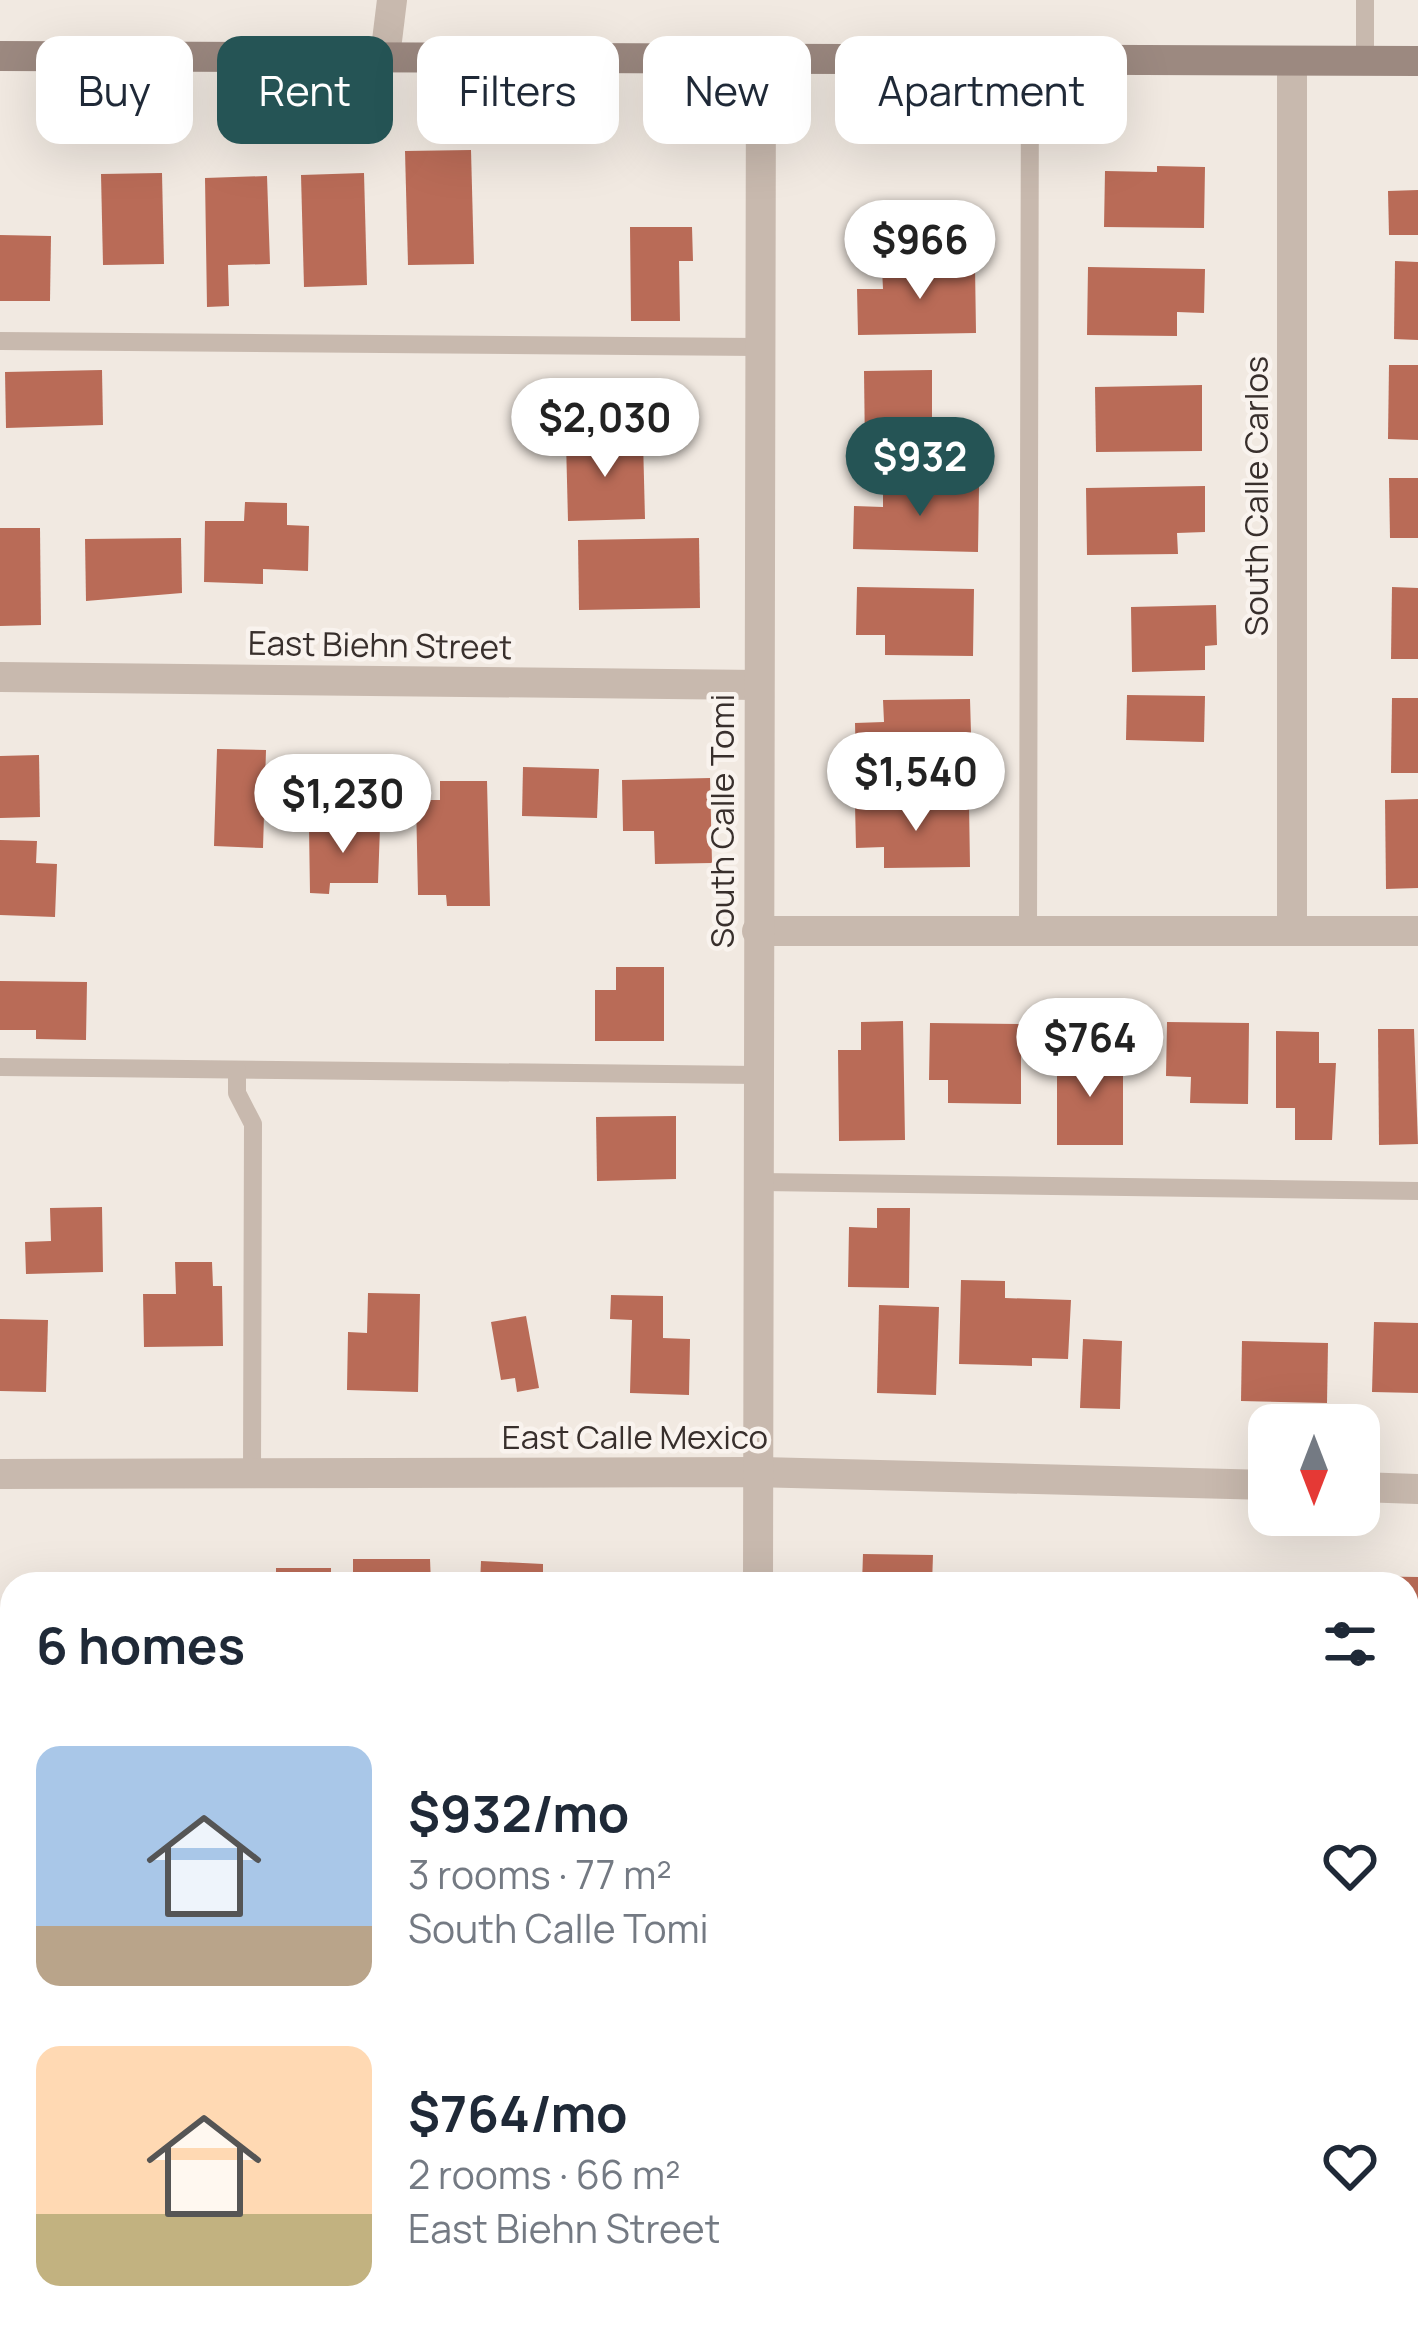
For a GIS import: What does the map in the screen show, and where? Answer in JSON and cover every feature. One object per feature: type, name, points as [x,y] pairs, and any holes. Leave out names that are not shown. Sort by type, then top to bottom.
[{"type":"main road","points":[[0,56],[217,57]]},
{"type":"main road","points":[[393,57],[643,58]]},
{"type":"main road","points":[[1127,60],[1418,61]]},
{"type":"street","points":[[388,36],[392,0]]},
{"type":"street","name":"South Calle Carlos","points":[[1292,61],[1292,931]]},
{"type":"street","name":"South Calle Tomi","points":[[758,1572],[759,144]]},
{"type":"street","name":"East Biehn Street","points":[[0,677],[758,685]]},
{"type":"street","points":[[758,931],[1418,931]]},
{"type":"street","name":"East Calle Mexico","points":[[0,1474],[758,1472],[1248,1484]]},
{"type":"street","points":[[1380,1488],[1418,1489]]},
{"type":"lane","points":[[1365,0],[1365,61]]},
{"type":"lane","points":[[1028,931],[1030,144]]},
{"type":"lane","points":[[0,341],[758,346]]},
{"type":"lane","points":[[0,1067],[758,1075]]},
{"type":"lane","points":[[237,1070],[237,1094],[253,1124],[252,1474]]},
{"type":"lane","points":[[758,1182],[1418,1191]]},
{"type":"building","points":[[471,150],[474,264],[408,265],[405,151]]},
{"type":"building","points":[[1157,166],[1205,167],[1204,228],[1104,227],[1105,171],[1157,172]]},
{"type":"building","points":[[162,173],[164,264],[103,265],[101,174]]},
{"type":"building","points":[[364,173],[367,285],[304,287],[301,175]]},
{"type":"building","points":[[267,176],[270,264],[228,265],[229,306],[207,307],[205,178]]},
{"type":"building","points":[[1418,190],[1418,235],[1389,235],[1388,191]]},
{"type":"building","points":[[630,227],[692,227],[693,261],[679,261],[680,321],[631,321]]},
{"type":"building","points":[[0,235],[51,236],[50,301],[0,301]]},
{"type":"building","points":[[1395,261],[1418,262],[1418,340],[1394,339]]},
{"type":"building","points":[[975,266],[976,333],[858,335],[857,289],[883,289],[882,268]]},
{"type":"building","points":[[1088,267],[1205,269],[1204,313],[1177,312],[1177,336],[1087,335]]},
{"type":"building","points":[[1389,365],[1418,365],[1418,440],[1388,439]]},
{"type":"building","points":[[102,370],[103,425],[6,428],[5,372]]},
{"type":"building","points":[[932,370],[932,452],[865,452],[864,371]]},
{"type":"building","points":[[1202,385],[1202,451],[1096,452],[1095,387]]},
{"type":"building","points":[[643,440],[645,519],[568,521],[566,441]]},
{"type":"building","points":[[1389,478],[1418,478],[1418,538],[1390,538]]},
{"type":"building","points":[[883,483],[979,486],[978,552],[853,549],[854,506],[883,507]]},
{"type":"building","points":[[1205,486],[1205,532],[1177,533],[1178,554],[1087,555],[1086,488]]},
{"type":"building","points":[[245,502],[287,503],[287,525],[309,526],[308,571],[263,569],[263,584],[204,582],[205,521],[244,521]]},
{"type":"building","points":[[0,528],[40,528],[41,625],[0,626]]},
{"type":"building","points":[[181,538],[182,593],[86,601],[85,539]]},
{"type":"building","points":[[699,538],[700,608],[579,610],[578,540]]},
{"type":"building","points":[[857,587],[974,589],[973,656],[885,655],[885,635],[856,635]]},
{"type":"building","points":[[1392,587],[1418,588],[1418,659],[1391,659]]},
{"type":"building","points":[[1216,605],[1217,645],[1205,646],[1205,670],[1132,672],[1131,607]]},
{"type":"building","points":[[1127,695],[1205,696],[1204,742],[1126,740]]},
{"type":"building","points":[[1392,698],[1418,698],[1418,773],[1391,773]]},
{"type":"building","points":[[970,699],[972,767],[856,769],[855,723],[884,722],[883,700]]},
{"type":"building","points":[[217,749],[266,750],[263,848],[214,846]]},
{"type":"building","points":[[39,755],[40,817],[0,818],[0,756]]},
{"type":"building","points":[[523,767],[599,769],[597,818],[522,816]]},
{"type":"building","points":[[710,778],[712,863],[655,864],[654,831],[623,831],[622,780]]},
{"type":"building","points":[[440,781],[487,781],[490,906],[447,906],[446,895],[418,895],[416,800],[440,800]]},
{"type":"building","points":[[1418,799],[1418,888],[1386,889],[1385,800]]},
{"type":"building","points":[[969,803],[970,867],[884,868],[884,847],[856,848],[855,804]]},
{"type":"building","points":[[309,827],[380,827],[378,883],[330,883],[329,894],[310,893]]},
{"type":"building","points":[[0,840],[37,841],[36,863],[57,864],[55,917],[0,915]]},
{"type":"building","points":[[616,967],[664,967],[664,1041],[595,1041],[595,990],[616,990]]},
{"type":"building","points":[[0,981],[87,982],[86,1040],[36,1039],[36,1030],[0,1030]]},
{"type":"building","points":[[903,1021],[905,1140],[839,1141],[838,1050],[861,1050],[861,1022]]},
{"type":"building","points":[[1167,1022],[1249,1023],[1248,1104],[1190,1103],[1191,1077],[1166,1076]]},
{"type":"building","points":[[930,1023],[1021,1024],[1021,1104],[948,1103],[948,1080],[929,1080]]},
{"type":"building","points":[[1378,1029],[1414,1029],[1418,1144],[1379,1145]]},
{"type":"building","points":[[1276,1031],[1319,1032],[1319,1063],[1336,1063],[1332,1140],[1295,1140],[1295,1108],[1276,1108]]},
{"type":"building","points":[[1057,1054],[1123,1054],[1123,1145],[1057,1145]]},
{"type":"building","points":[[676,1116],[676,1179],[597,1181],[596,1117]]},
{"type":"building","points":[[102,1207],[103,1272],[26,1274],[25,1242],[51,1241],[50,1208]]},
{"type":"building","points":[[877,1208],[910,1208],[909,1288],[848,1287],[849,1227],[877,1228]]},
{"type":"building","points":[[175,1262],[212,1262],[213,1286],[222,1286],[223,1346],[144,1347],[143,1294],[176,1294]]},
{"type":"building","points":[[961,1280],[1005,1281],[1005,1298],[1071,1300],[1068,1359],[1032,1358],[1032,1366],[959,1364]]},
{"type":"building","points":[[368,1293],[420,1294],[418,1392],[347,1390],[348,1332],[367,1333]]},
{"type":"building","points":[[611,1295],[663,1296],[663,1338],[690,1339],[689,1395],[630,1393],[632,1320],[610,1319]]},
{"type":"building","points":[[879,1305],[939,1307],[936,1395],[877,1393]]},
{"type":"building","points":[[526,1316],[539,1388],[517,1392],[515,1378],[501,1380],[491,1322]]},
{"type":"building","points":[[0,1319],[48,1320],[46,1392],[0,1391]]},
{"type":"building","points":[[1374,1322],[1418,1323],[1418,1393],[1372,1392]]},
{"type":"building","points":[[1083,1339],[1122,1341],[1120,1409],[1080,1408]]},
{"type":"building","points":[[1242,1341],[1328,1343],[1327,1403],[1241,1401]]},
{"type":"building","points":[[863,1554],[933,1555],[932,1572],[862,1572]]},
{"type":"building","points":[[353,1559],[430,1559],[431,1572],[353,1572]]},
{"type":"building","points":[[481,1561],[543,1564],[543,1572],[481,1572]]},
{"type":"building","points":[[276,1568],[331,1568],[331,1572],[276,1572]]}]
